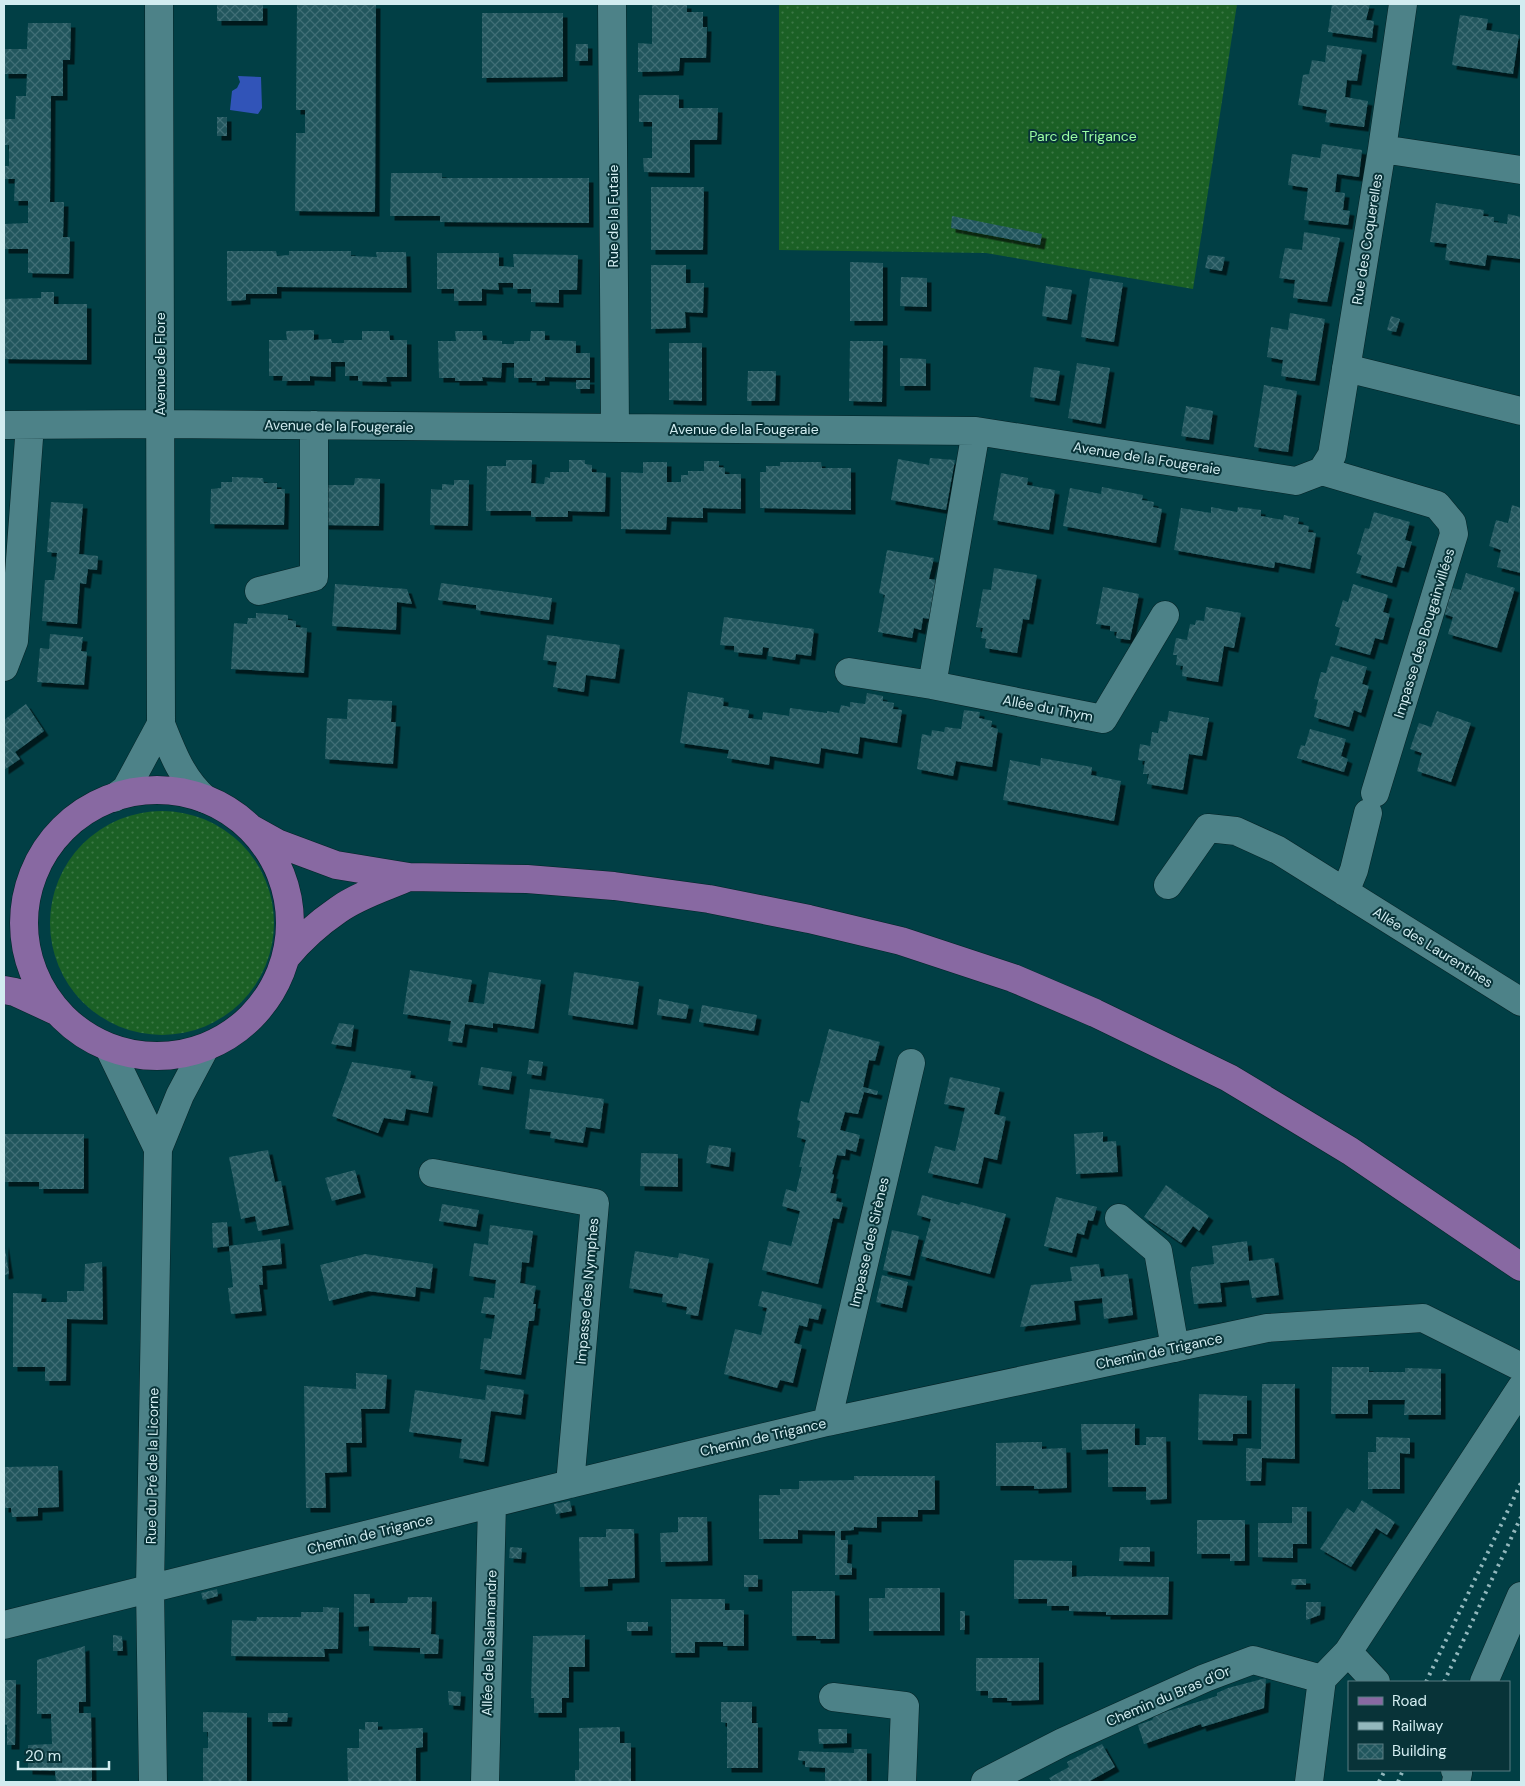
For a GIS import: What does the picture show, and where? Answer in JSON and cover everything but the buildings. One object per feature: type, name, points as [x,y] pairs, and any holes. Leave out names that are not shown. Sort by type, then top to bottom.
[{"type":"main road","points":[[250,828],[272,856],[286,888],[290,922],[286,957],[269,996],[241,1027],[205,1048],[173,1055],[141,1055],[109,1048],[80,1033],[56,1011],[34,975],[24,934],[27,893],[39,861],[58,834],[84,812],[114,798],[144,791],[175,792],[205,799],[229,811],[250,828],[277,843],[336,865],[409,878],[527,879],[614,886],[709,899],[809,919],[901,941],[1014,978],[1096,1013],[1229,1078],[1350,1152],[1521,1267]]},
{"type":"main road","points":[[286,957],[303,938],[339,909],[378,890],[409,878]]},
{"type":"main road","points":[[4,910],[27,893]]},
{"type":"main road","points":[[4,990],[15,992],[56,1011]]},
{"type":"street","name":"Avenue de Flore","points":[[159,4],[161,724],[175,759],[195,791],[205,799]]},
{"type":"street","name":"Rue de la Futaie","points":[[612,4],[615,428]]},
{"type":"street","name":"Rue des Coquerelles","points":[[1322,471],[1332,455],[1382,148],[1403,4]]},
{"type":"street","points":[[1382,148],[1521,170]]},
{"type":"street","points":[[1346,368],[1521,411]]},
{"type":"street","name":"Avenue de la Fougeraie","points":[[4,425],[160,424],[976,431],[1296,481],[1322,471]]},
{"type":"street","points":[[4,667],[14,641],[30,425]]},
{"type":"street","points":[[259,591],[314,577],[314,426]]},
{"type":"street","points":[[932,685],[976,431]]},
{"type":"street","name":"Impasse des Bougainvillées","points":[[1322,471],[1437,505],[1452,522],[1454,534],[1372,803],[1354,870],[1345,892]]},
{"type":"street","name":"Allée du Thym","points":[[849,672],[932,685],[1103,719],[1165,615]]},
{"type":"street","name":"Avenue de Flore","points":[[114,798],[126,789],[161,724]]},
{"type":"street","name":"Allée des Laurentines","points":[[1168,885],[1208,828],[1236,831],[1278,850],[1521,1002]]},
{"type":"street","points":[[109,1048],[158,1149]]},
{"type":"street","points":[[158,1149],[180,1095],[205,1048]]},
{"type":"street","name":"Impasse des Sirènes","points":[[828,1422],[911,1063]]},
{"type":"street","name":"Rue du Pré de la Licorne","points":[[153,1782],[150,1588],[158,1149]]},
{"type":"street","name":"Impasse des Nymphes","points":[[433,1173],[595,1202],[570,1484]]},
{"type":"street","points":[[1119,1218],[1158,1251],[1175,1348]]},
{"type":"street","name":"Chemin de Trigance","points":[[4,1625],[570,1484],[828,1422],[1267,1328],[1423,1318],[1521,1367]]},
{"type":"street","points":[[1309,1782],[1322,1679],[1348,1652],[1521,1388]]},
{"type":"street","name":"Allée de la Salamandre","points":[[485,1782],[492,1504]]},
{"type":"street","points":[[1484,1681],[1521,1596]]},
{"type":"street","points":[[1348,1652],[1375,1681]]},
{"type":"street","name":"Chemin du Bras d'Or","points":[[986,1782],[1063,1742],[1205,1678],[1253,1660],[1322,1679]]},
{"type":"street","points":[[833,1697],[905,1706],[902,1782]]},
{"type":"green space","name":"Parc de Trigance","points":[[779,4],[1237,4],[1193,289],[986,253],[779,250]]},
{"type":"green space","points":[[151,811],[173,811],[205,819],[215,824],[233,836],[249,852],[266,880],[272,901],[274,923],[272,945],[266,966],[249,994],[233,1010],[205,1027],[173,1035],[151,1035],[119,1027],[109,1022],[91,1010],[75,994],[58,966],[50,934],[50,912],[58,880],[63,870],[75,852],[91,836],[119,819]]},
{"type":"water","points":[[238,76],[261,77],[262,108],[258,114],[230,110],[232,91],[237,88],[240,82]]},
{"type":"railway","points":[[1426,1681],[1521,1483]]},
{"type":"railway","points":[[1444,1681],[1521,1517]]},
{"type":"railway","points":[[1379,1782],[1384,1771]]},
{"type":"railway","points":[[1398,1782],[1403,1771]]}]
